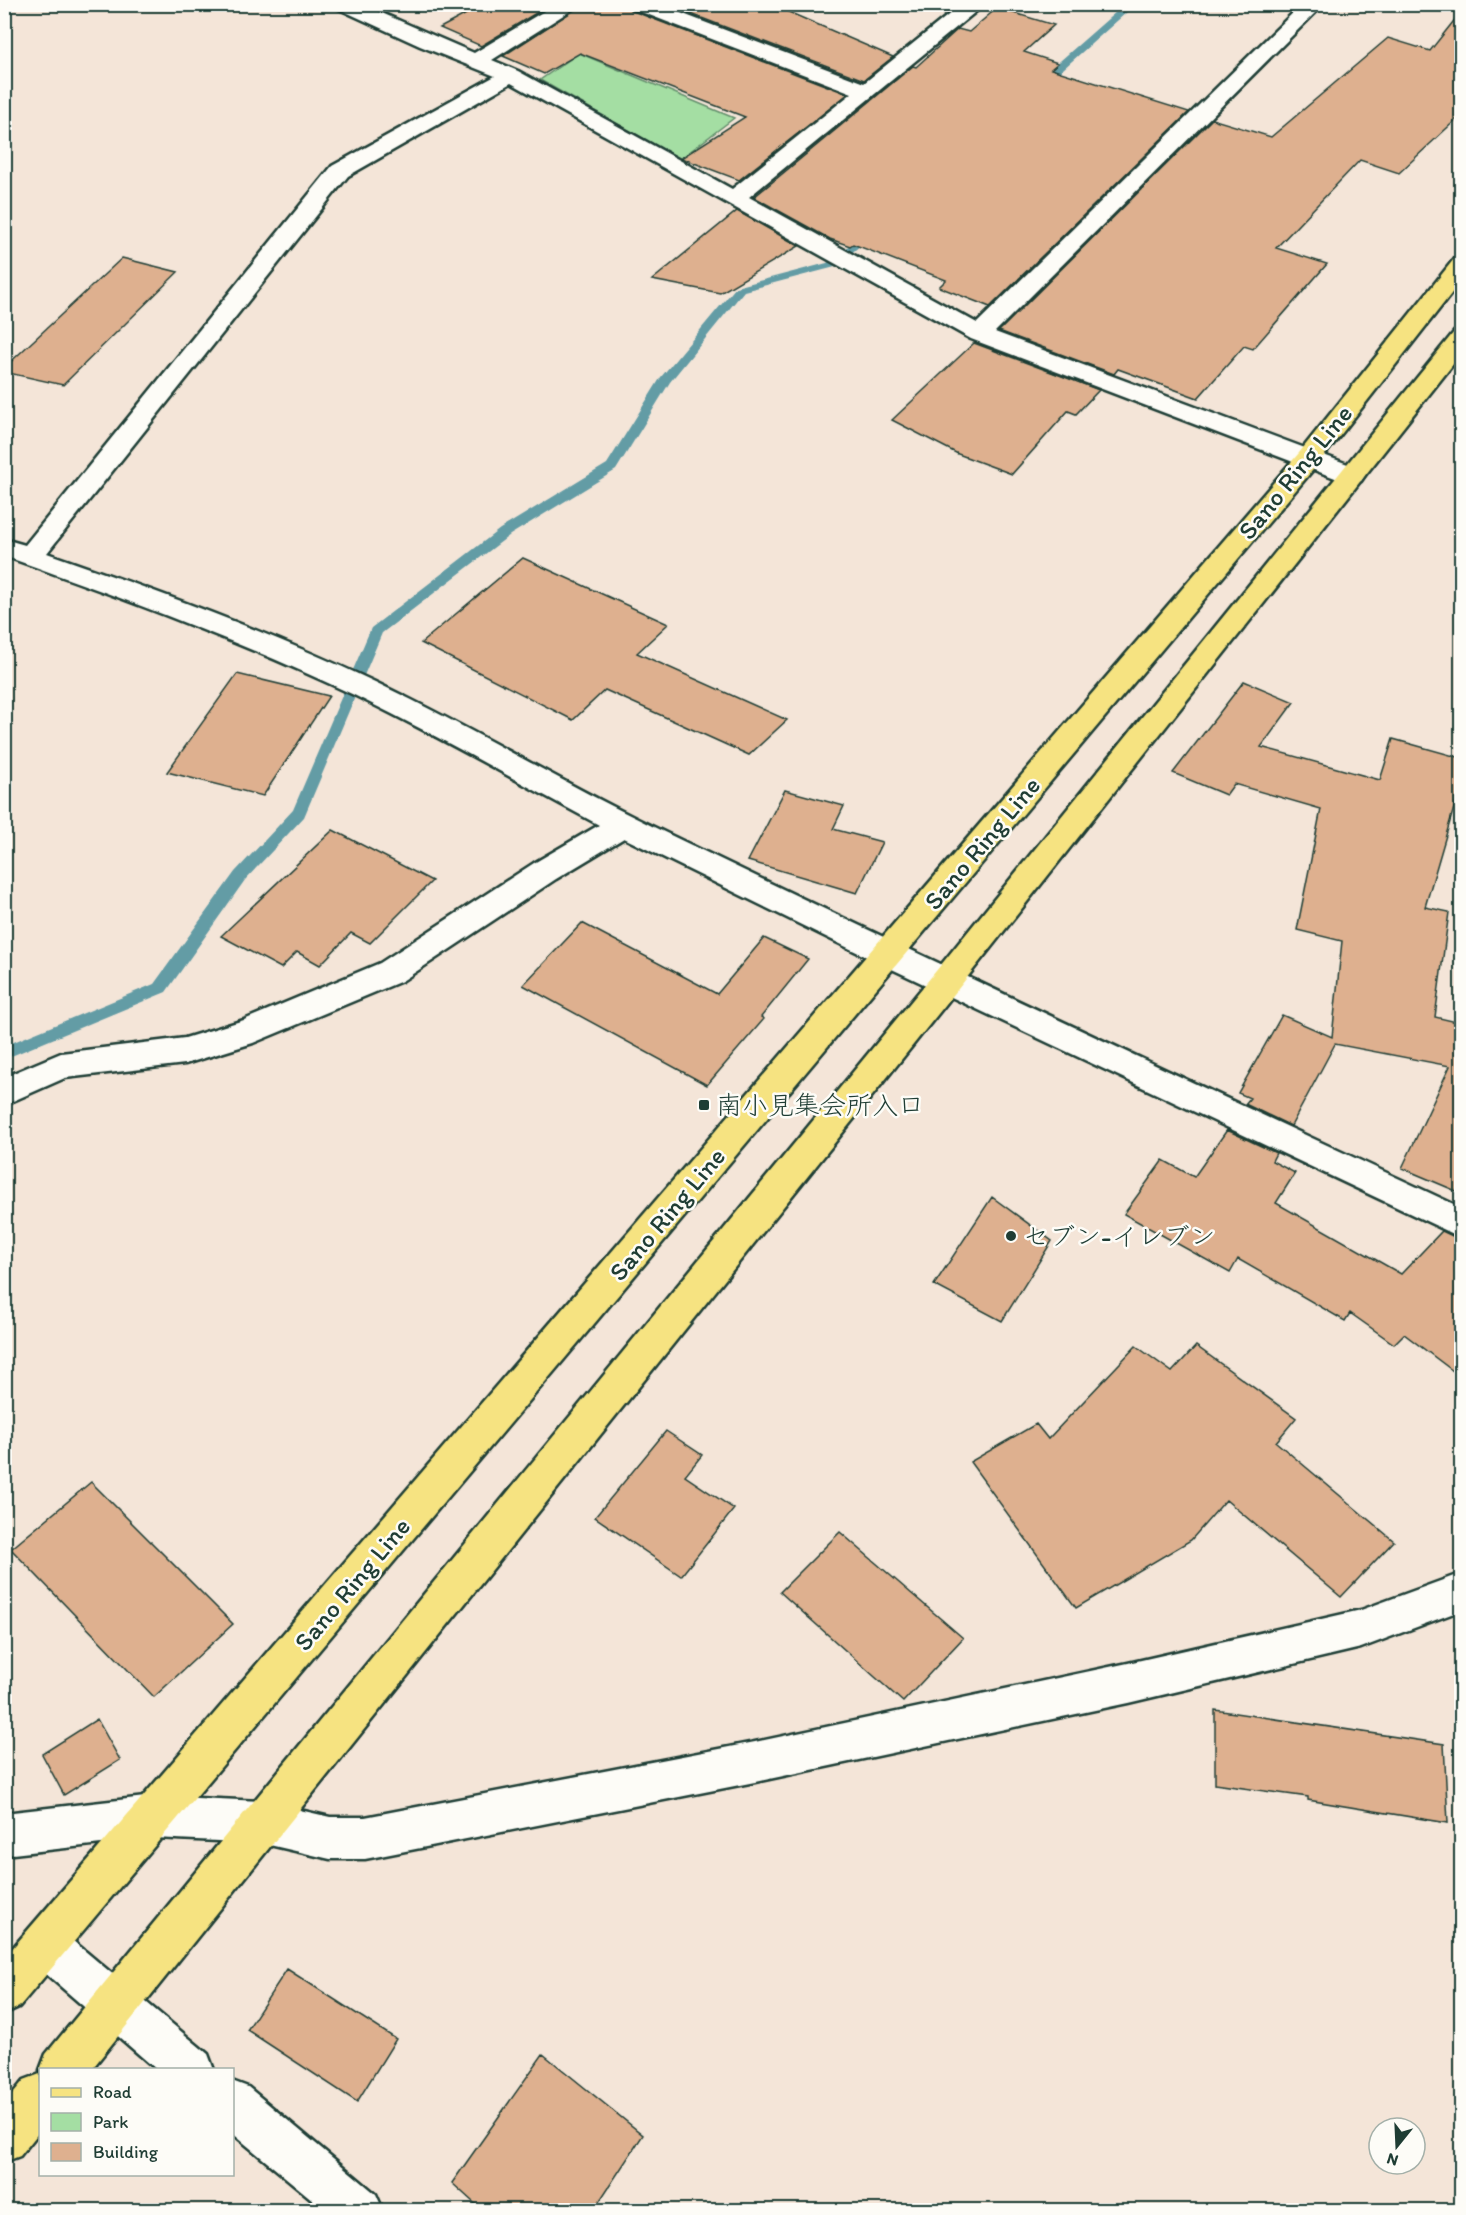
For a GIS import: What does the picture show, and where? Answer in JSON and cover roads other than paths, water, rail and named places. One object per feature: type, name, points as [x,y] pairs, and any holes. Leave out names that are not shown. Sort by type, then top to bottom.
[{"type":"main road","name":"Sano Ring Line","points":[[4,1992],[1308,459],[1461,264]]},
{"type":"main road","name":"Sano Ring Line","points":[[64,2068],[946,980],[1461,337]]},
{"type":"main road","points":[[4,2140],[39,2097]]},
{"type":"street","points":[[344,4],[511,75],[980,334],[1352,475]]},
{"type":"street","points":[[476,61],[572,4]]},
{"type":"street","points":[[638,4],[867,91]]},
{"type":"street","points":[[732,199],[975,4]]},
{"type":"street","points":[[980,334],[1314,4]]},
{"type":"street","points":[[511,75],[340,171],[17,552],[110,584],[245,637],[365,689],[623,825],[888,954],[1461,1224]]},
{"type":"street","points":[[4,1092],[61,1066],[185,1051],[253,1030],[391,972],[545,872],[623,825]]},
{"type":"street","points":[[4,1834],[154,1817],[261,1822],[330,1838],[376,1836],[755,1762],[1128,1683],[1360,1629],[1461,1591]]},
{"type":"street","points":[[45,1945],[190,2068]]},
{"type":"street","points":[[234,2105],[360,2211]]},
{"type":"waterway","points":[[1040,84],[1131,4]]},
{"type":"waterway","points":[[4,1053],[160,988],[240,876],[299,813],[376,631],[505,532],[612,467],[665,380],[740,289],[831,265],[871,231]]},
{"type":"place","name":"南小見集会所入口","points":[[704,1105]]},
{"type":"place","name":"セブン-イレブン","points":[[1011,1236]]}]
